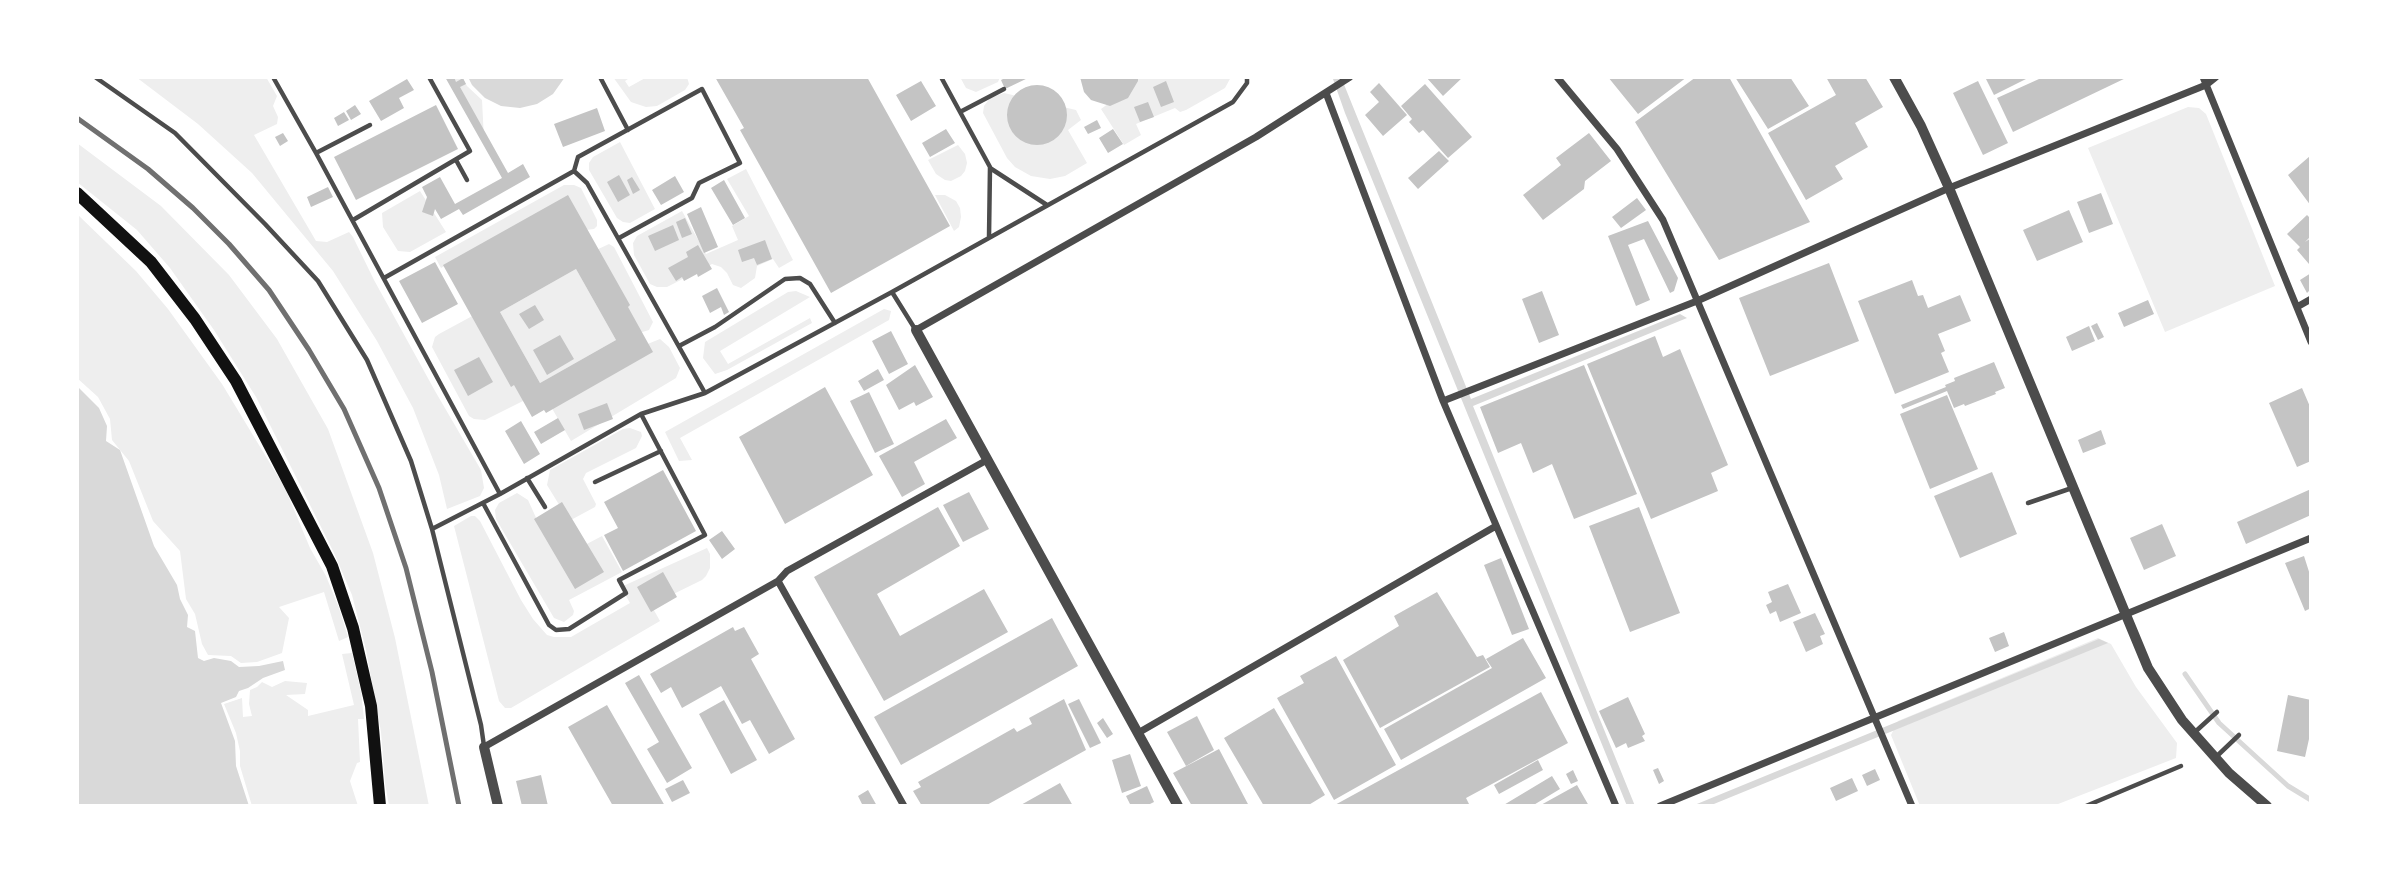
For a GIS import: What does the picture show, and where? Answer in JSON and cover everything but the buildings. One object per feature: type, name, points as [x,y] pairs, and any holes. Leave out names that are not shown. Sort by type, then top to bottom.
[{"type":"main road","points":[[77,193],[151,262],[195,319],[236,381],[332,566],[353,628],[370,706],[380,806]]},
{"type":"street","points":[[1178,806],[916,330],[1256,137],[1349,77]]},
{"type":"street","points":[[1557,77],[1617,149],[1663,220],[1912,806]]},
{"type":"street","points":[[1894,77],[1950,188],[2148,667],[2182,720],[2229,773],[2267,806]]},
{"type":"street","points":[[2203,77],[2311,342]]},
{"type":"street","points":[[1447,399],[1697,301],[1950,188],[2206,85],[2216,77]]},
{"type":"street","points":[[1326,93],[1496,526],[1616,806]]},
{"type":"street","points":[[2297,307],[2311,299]]},
{"type":"street","points":[[498,806],[484,747],[778,581],[787,571],[987,460]]},
{"type":"street","points":[[1138,733],[1496,526]]},
{"type":"street","points":[[1660,806],[1675,803],[1875,717],[2310,540]]},
{"type":"street","points":[[778,581],[904,806]]},
{"type":"lane","points":[[95,77],[175,133],[265,223],[318,281],[367,360],[411,461],[432,529],[481,725],[484,747]]},
{"type":"lane","points":[[273,77],[500,494]]},
{"type":"lane","points":[[353,220],[470,151],[429,77]]},
{"type":"lane","points":[[600,77],[628,130]]},
{"type":"lane","points":[[941,77],[990,167],[1048,205]]},
{"type":"lane","points":[[432,529],[500,494],[641,414],[705,393],[892,292],[1233,102],[1247,83],[1248,77]]},
{"type":"lane","points":[[384,278],[574,171],[578,157],[702,89],[740,163],[699,183],[692,198],[619,238]]},
{"type":"lane","points":[[960,112],[1004,89]]},
{"type":"lane","points":[[316,153],[370,125]]},
{"type":"lane","points":[[455,160],[467,180]]},
{"type":"lane","points":[[989,238],[990,167]]},
{"type":"lane","points":[[574,171],[587,183],[705,393]]},
{"type":"lane","points":[[679,346],[715,327],[785,279],[800,278],[810,284],[835,323]]},
{"type":"lane","points":[[892,292],[916,330]]},
{"type":"lane","points":[[482,503],[549,625],[556,630],[569,629],[626,593],[619,580],[705,535],[641,414]]},
{"type":"lane","points":[[595,482],[660,451]]},
{"type":"lane","points":[[527,478],[545,506]]},
{"type":"lane","points":[[2028,503],[2073,488]]},
{"type":"lane","points":[[2194,733],[2217,712]]},
{"type":"lane","points":[[2216,758],[2239,735]]},
{"type":"lane","points":[[2086,806],[2181,766]]},
{"type":"shaded area","points":[[136,77],[266,77],[277,96],[273,106],[278,117],[277,124],[254,135],[316,241],[327,242],[349,232],[353,237],[374,280],[481,470],[484,488],[480,496],[447,509],[439,475],[413,408],[377,341],[333,271],[252,173],[198,124]]},
{"type":"shaded area","points":[[449,77],[462,77],[467,86],[482,100],[484,139]]},
{"type":"shaded area","points":[[468,77],[565,77],[553,94],[537,104],[520,108],[501,106],[485,98]]},
{"type":"shaded area","points":[[613,77],[631,77],[625,81],[629,87],[647,77],[687,77],[689,84],[685,90],[657,106],[646,107],[631,102]]},
{"type":"shaded area","points":[[960,77],[1000,77],[998,82],[976,92],[966,88]]},
{"type":"shaded area","points":[[1131,77],[1231,77],[1225,88],[1186,110],[1180,112],[1175,108],[1136,124],[1141,135],[1124,145],[1101,109],[1131,87]]},
{"type":"shaded area","points":[[1327,77],[1341,77],[1471,399],[1680,314],[1687,318],[1473,406],[1635,806],[1627,806],[1333,79]]},
{"type":"shaded area","points":[[1004,93],[1076,110],[1081,120],[1068,130],[1087,163],[1065,176],[1050,179],[1031,176],[1015,167],[1007,158],[983,113],[990,98]]},
{"type":"shaded area","points":[[2188,107],[2199,108],[2206,114],[2275,286],[2165,332],[2088,148]]},
{"type":"shaded area","points":[[620,142],[655,209],[630,223],[617,218],[589,170],[593,157]]},
{"type":"shaded area","points":[[77,143],[161,206],[229,275],[277,339],[328,429],[373,553],[395,638],[429,806],[389,806],[381,732],[366,650],[352,595],[334,553],[256,397],[214,330],[170,268],[137,230],[77,182]]},
{"type":"shaded area","points":[[958,145],[965,154],[965,171],[951,181],[945,180],[936,174],[928,160]]},
{"type":"shaded area","points":[[746,169],[793,260],[779,268],[773,259],[757,266],[755,278],[741,288],[733,285],[721,267],[712,264],[667,287],[650,284],[634,255],[633,243],[637,236],[682,211],[706,254],[738,240],[732,226],[749,216],[727,179]]},
{"type":"shaded area","points":[[564,185],[581,188],[597,220],[594,229],[585,230],[567,197],[441,268],[435,257]]},
{"type":"shaded area","points":[[420,191],[446,232],[410,252],[398,251],[383,227],[382,213]]},
{"type":"shaded area","points":[[935,195],[945,195],[956,201],[960,208],[959,227],[954,231]]},
{"type":"shaded area","points":[[77,214],[136,271],[168,309],[222,384],[285,488],[310,548],[326,576],[348,637],[339,641],[324,592],[279,607],[289,618],[282,653],[257,662],[241,663],[231,656],[208,655],[202,644],[195,614],[186,599],[180,551],[153,521],[129,461],[112,440],[110,419],[98,397],[77,378]]},
{"type":"shaded area","points":[[609,244],[614,247],[653,322],[649,330],[639,333],[594,251]]},
{"type":"shaded area","points":[[576,269],[616,340],[540,383],[500,312]]},
{"type":"shaded area","points":[[796,291],[810,297],[720,351],[728,364],[810,318],[812,323],[715,374],[703,358],[705,342],[788,292]]},
{"type":"shaded area","points":[[884,309],[891,311],[889,320],[680,438],[692,460],[679,461],[665,432]]},
{"type":"shaded area","points":[[476,314],[525,400],[485,420],[469,416],[432,347],[439,334]]},
{"type":"shaded area","points":[[660,339],[669,347],[680,368],[676,378],[571,441],[550,405],[645,345]]},
{"type":"shaded area","points":[[77,386],[99,408],[107,426],[106,441],[120,450],[154,546],[177,585],[188,615],[187,627],[195,631],[198,658],[204,661],[214,658],[231,661],[239,667],[283,661],[285,670],[263,678],[239,691],[236,697],[221,703],[235,741],[236,766],[249,806],[77,806]]},
{"type":"shaded area","points":[[630,428],[641,432],[642,436],[636,448],[586,473],[583,479],[596,504],[595,507],[569,521],[547,485],[550,470],[623,429]]},
{"type":"shaded area","points":[[517,493],[528,500],[538,522],[583,546],[602,536],[622,572],[569,600],[574,611],[564,622],[554,618],[496,519],[495,510],[499,503]]},
{"type":"shaded area","points":[[471,516],[480,521],[533,619],[547,635],[554,637],[571,637],[630,603],[621,587],[707,548],[710,568],[702,580],[651,605],[660,621],[511,708],[505,708],[499,701],[454,526]]},
{"type":"shaded area","points":[[2098,638],[2111,644],[2136,687],[2177,743],[2176,758],[2053,806],[1920,806],[1891,735],[1898,721]]},
{"type":"shaded area","points":[[2099,639],[2108,643],[1709,806],[1692,806]]},
{"type":"shaded area","points":[[352,653],[364,719],[358,719],[360,762],[357,763],[350,781],[358,806],[252,806],[240,766],[236,733],[224,704],[242,698],[243,717],[252,716],[250,690],[262,682],[272,687],[285,681],[307,683],[305,694],[286,695],[308,710],[308,716],[354,705],[342,654]]},
{"type":"waterway","points":[[2185,674],[2219,723],[2288,786],[2311,800]]},
{"type":"railway","points":[[77,118],[148,169],[229,244],[269,290],[344,409],[379,488],[406,568],[432,672],[459,806]]}]
